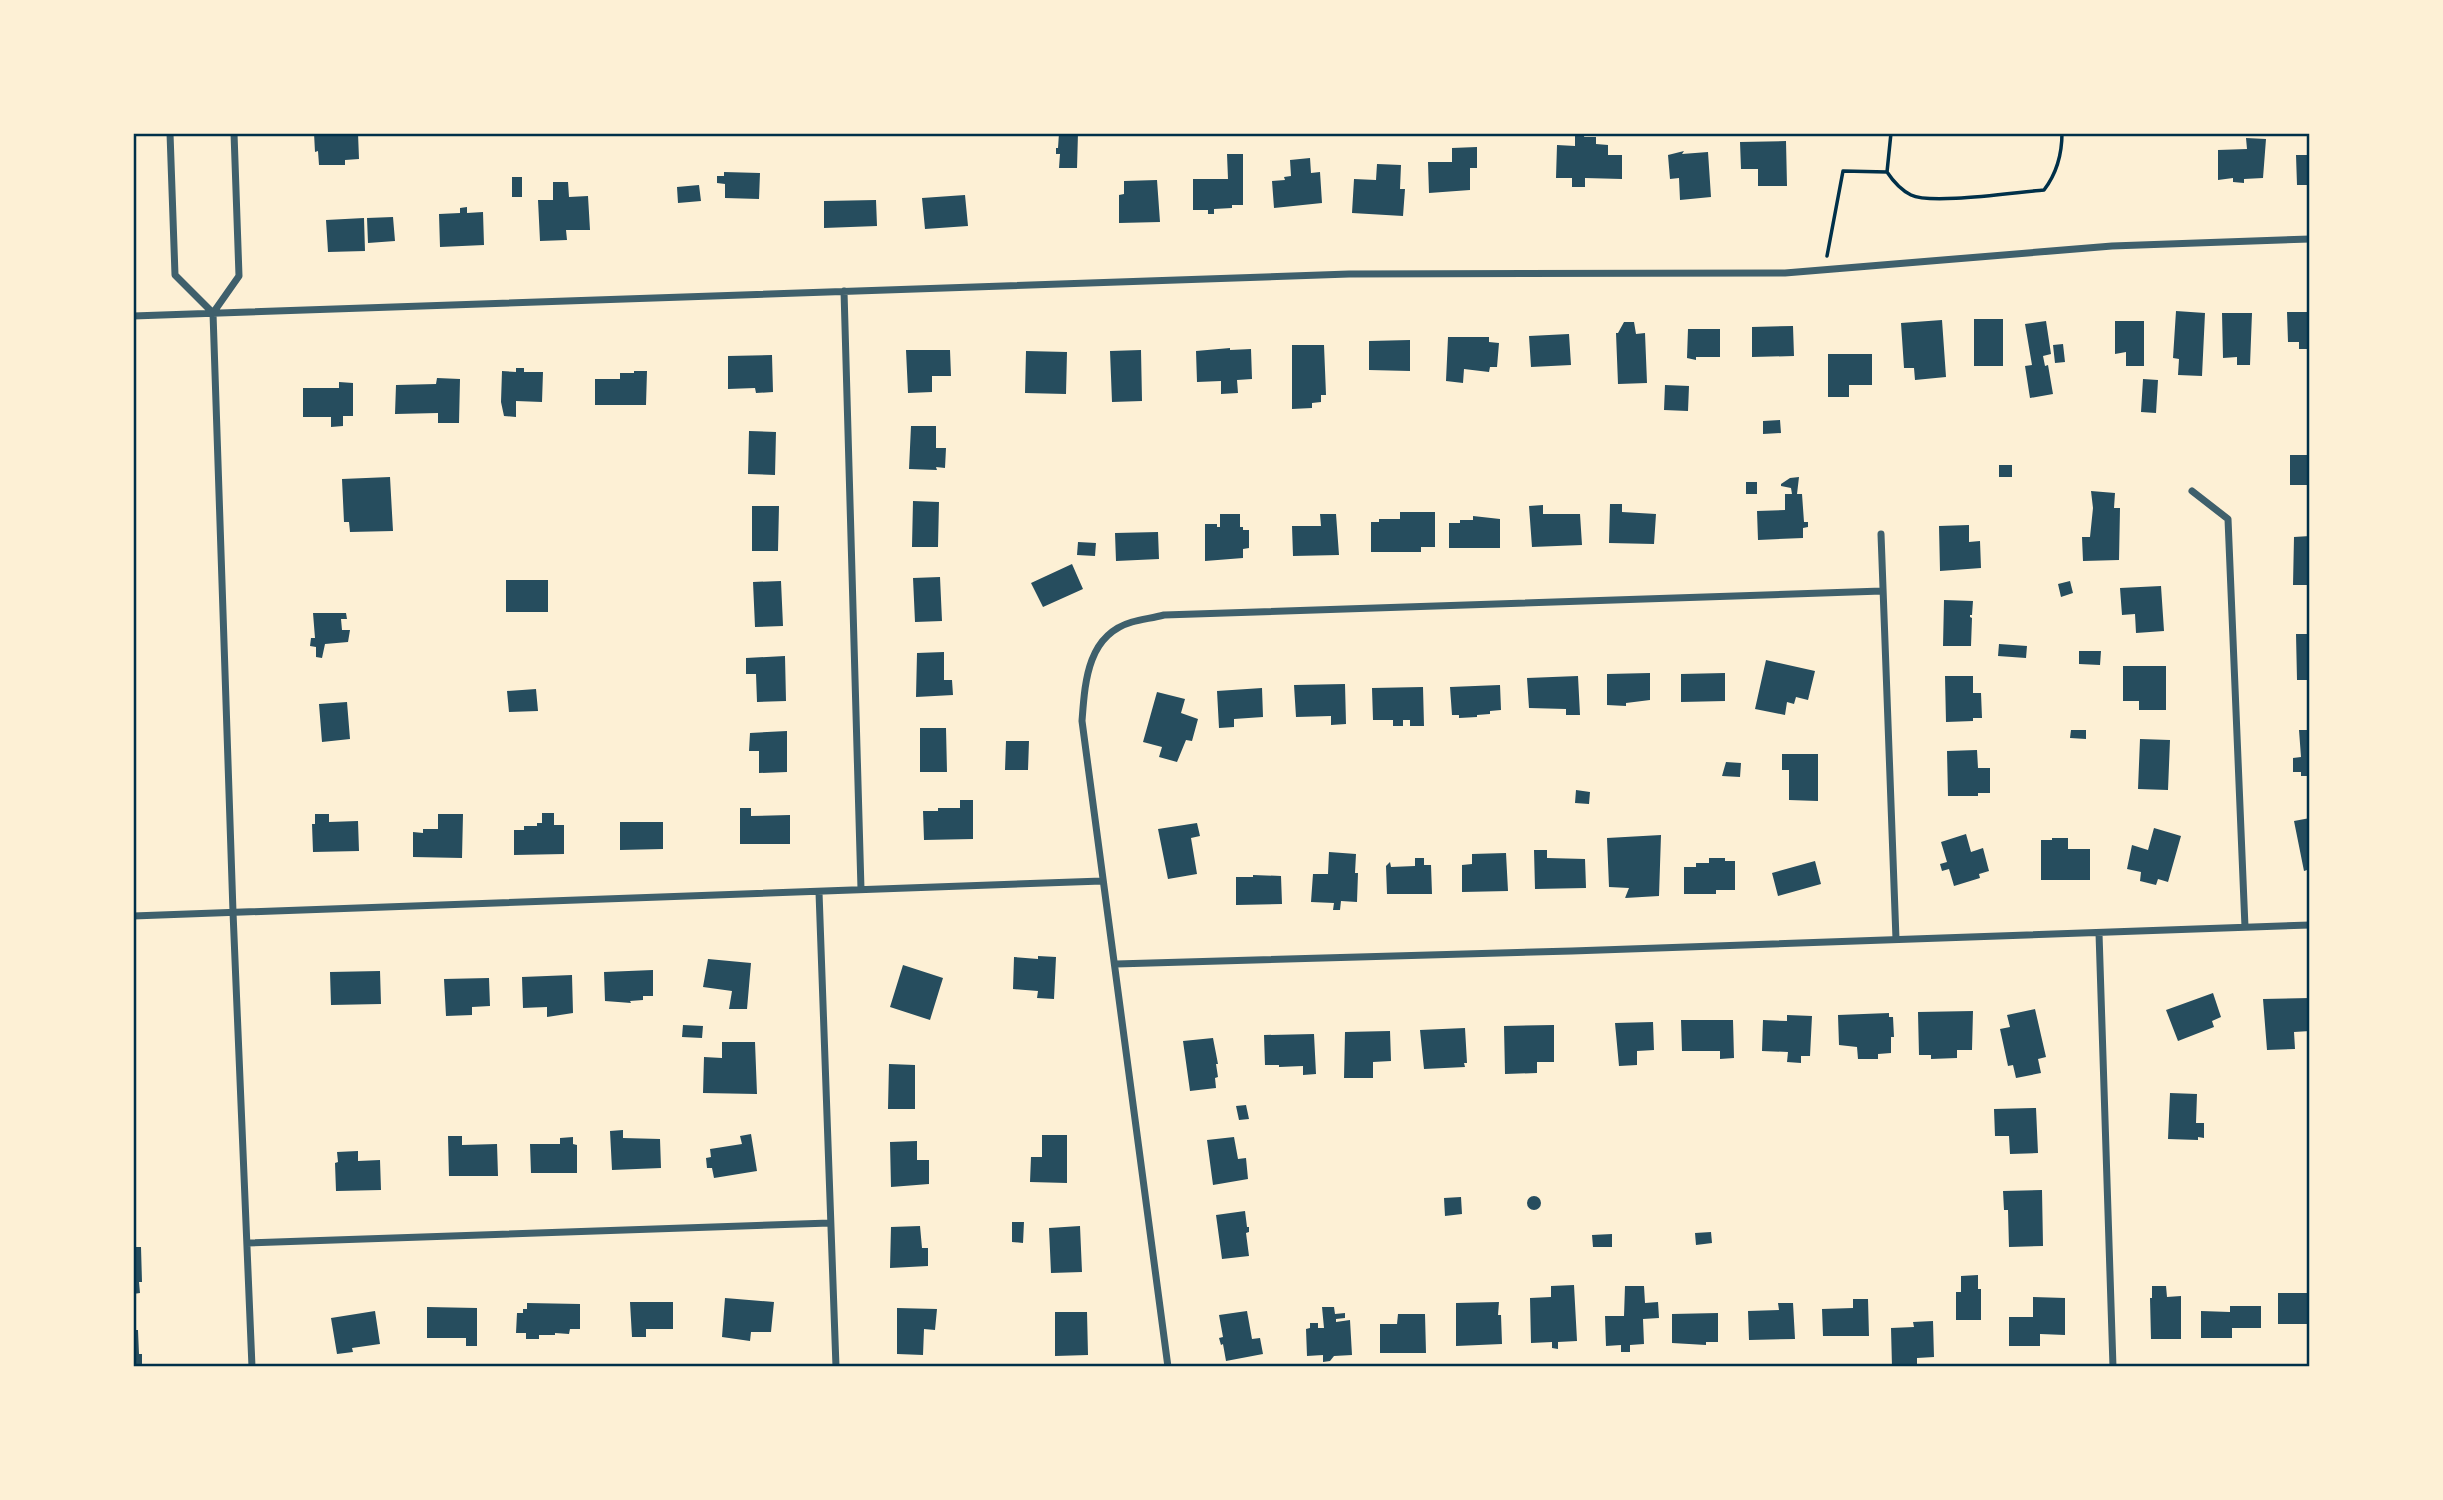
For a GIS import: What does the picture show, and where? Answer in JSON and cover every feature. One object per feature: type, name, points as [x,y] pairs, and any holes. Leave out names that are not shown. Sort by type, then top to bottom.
[{"type":"street","points":[[170,133],[175,275],[213,313]]},
{"type":"street","points":[[234,133],[239,276],[213,313],[233,912],[252,1367]]},
{"type":"street","points":[[133,316],[1349,274],[1785,273],[2112,246],[2310,239]]},
{"type":"street","points":[[844,291],[861,889]]},
{"type":"street","points":[[2192,491],[2228,519],[2245,928]]},
{"type":"street","points":[[1881,534],[1896,939]]},
{"type":"street","points":[[1168,1367],[1082,721],[1086,675],[1101,639],[1129,622],[1164,615],[1882,591]]},
{"type":"street","points":[[133,916],[1102,881]]},
{"type":"street","points":[[819,892],[836,1367]]},
{"type":"street","points":[[1116,964],[2310,925]]},
{"type":"street","points":[[2099,933],[2113,1367]]},
{"type":"street","points":[[247,1242],[830,1223]]},
{"type":"path","points":[[1891,133],[1887,173],[1912,196],[1935,200],[2044,190],[2052,180],[2062,153],[2062,133]]},
{"type":"path","points":[[1825,270],[1843,170],[1887,173]]},
{"type":"building","points":[[314,133],[358,133],[359,159],[345,160],[345,165],[319,165]]},
{"type":"building","points":[[1059,133],[1078,133],[1077,168],[1059,168],[1060,154],[1056,154],[1056,148]]},
{"type":"building","points":[[1575,133],[1585,133],[1584,137],[1596,137],[1596,144],[1608,145],[1608,155],[1622,155],[1622,179],[1585,178],[1585,187],[1572,187],[1572,178],[1556,178],[1557,145],[1575,146]]},
{"type":"building","points":[[2246,138],[2266,139],[2263,178],[2244,179],[2244,183],[2233,182],[2233,178],[2218,180],[2218,150],[2247,149]]},
{"type":"building","points":[[1786,141],[1787,186],[1758,186],[1758,169],[1741,169],[1740,142]]},
{"type":"building","points":[[1477,147],[1477,168],[1470,168],[1470,190],[1429,193],[1428,162],[1452,162],[1452,148]]},
{"type":"building","points":[[1684,151],[1682,154],[1708,152],[1711,197],[1680,200],[1679,178],[1670,179],[1668,155]]},
{"type":"building","points":[[1227,154],[1243,154],[1243,205],[1214,209],[1214,214],[1208,214],[1208,210],[1193,210],[1193,179],[1228,179]]},
{"type":"building","points":[[2296,155],[2310,155],[2310,185],[2297,185]]},
{"type":"building","points":[[1310,158],[1311,173],[1320,172],[1322,203],[1274,208],[1272,181],[1285,180],[1284,177],[1291,176],[1290,160]]},
{"type":"building","points":[[1377,164],[1401,165],[1400,189],[1405,189],[1403,216],[1352,213],[1354,179],[1376,180]]},
{"type":"building","points":[[724,172],[760,173],[759,199],[725,198],[725,184],[717,183],[717,176],[724,176]]},
{"type":"building","points":[[512,177],[522,177],[522,197],[512,197]]},
{"type":"building","points":[[1157,180],[1160,222],[1119,223],[1119,195],[1124,194],[1124,181]]},
{"type":"building","points":[[553,182],[568,182],[569,197],[588,196],[590,230],[566,230],[567,240],[540,241],[538,200],[553,200]]},
{"type":"building","points":[[699,185],[701,201],[678,203],[677,187]]},
{"type":"building","points":[[965,195],[968,226],[925,229],[922,198]]},
{"type":"building","points":[[876,200],[877,226],[824,228],[824,201]]},
{"type":"building","points":[[467,207],[467,213],[483,212],[484,245],[440,247],[439,214],[460,213],[460,208]]},
{"type":"building","points":[[393,217],[395,241],[368,243],[367,218]]},
{"type":"building","points":[[364,218],[365,251],[328,252],[326,220]]},
{"type":"building","points":[[2176,311],[2205,313],[2202,376],[2178,375],[2179,359],[2173,358]]},
{"type":"building","points":[[2287,312],[2310,312],[2309,349],[2299,349],[2299,342],[2288,342]]},
{"type":"building","points":[[2222,313],[2252,313],[2250,365],[2237,365],[2237,357],[2223,358]]},
{"type":"building","points":[[1974,319],[2003,319],[2003,366],[1974,366]]},
{"type":"building","points":[[1942,320],[1946,377],[1915,380],[1914,368],[1904,368],[1901,323]]},
{"type":"building","points":[[2046,321],[2051,354],[2043,356],[2045,366],[2048,365],[2053,394],[2030,398],[2025,366],[2032,365],[2025,324]]},
{"type":"building","points":[[2115,321],[2144,321],[2144,366],[2126,366],[2126,352],[2115,354]]},
{"type":"building","points":[[1624,322],[1634,322],[1636,334],[1645,333],[1647,383],[1618,384],[1616,333]]},
{"type":"building","points":[[1793,326],[1794,356],[1752,357],[1752,327]]},
{"type":"building","points":[[1688,329],[1720,329],[1720,357],[1696,357],[1696,360],[1687,358]]},
{"type":"building","points":[[1569,334],[1571,365],[1531,367],[1529,336]]},
{"type":"building","points":[[1448,337],[1489,337],[1489,342],[1499,343],[1497,367],[1490,367],[1489,372],[1464,369],[1463,383],[1446,381]]},
{"type":"building","points":[[1410,340],[1410,371],[1369,370],[1369,341]]},
{"type":"building","points":[[2063,344],[2065,362],[2055,363],[2053,345]]},
{"type":"building","points":[[1292,345],[1324,345],[1326,395],[1321,395],[1321,402],[1312,403],[1312,408],[1292,409]]},
{"type":"building","points":[[1251,349],[1252,379],[1237,380],[1238,393],[1221,394],[1221,381],[1197,382],[1196,351]]},
{"type":"building","points":[[906,350],[950,350],[951,376],[932,376],[932,392],[908,393]]},
{"type":"building","points":[[1141,350],[1142,401],[1112,402],[1110,351]]},
{"type":"building","points":[[1026,351],[1067,352],[1066,394],[1025,393]]},
{"type":"building","points":[[1828,354],[1872,354],[1872,385],[1849,385],[1849,397],[1828,397]]},
{"type":"building","points":[[772,355],[773,392],[756,393],[755,388],[728,389],[728,356]]},
{"type":"building","points":[[516,368],[524,368],[524,372],[543,372],[542,402],[516,401],[516,417],[504,416],[501,402],[502,371],[516,372]]},
{"type":"building","points":[[647,371],[646,405],[595,405],[595,379],[620,379],[620,373]]},
{"type":"building","points":[[437,378],[460,379],[459,423],[438,423],[438,413],[395,414],[396,385],[436,384]]},
{"type":"building","points":[[2143,379],[2158,380],[2156,413],[2141,412]]},
{"type":"building","points":[[339,382],[353,383],[353,416],[343,416],[343,426],[331,427],[331,417],[303,417],[303,388],[339,388]]},
{"type":"building","points":[[1665,385],[1689,386],[1688,411],[1664,410]]},
{"type":"building","points":[[1780,420],[1781,433],[1763,434],[1763,421]]},
{"type":"building","points":[[911,426],[936,426],[936,448],[946,448],[945,468],[909,469]]},
{"type":"building","points":[[749,431],[776,432],[775,475],[748,474]]},
{"type":"building","points":[[2290,455],[2310,455],[2310,485],[2290,485]]},
{"type":"building","points":[[1999,465],[2012,465],[2012,477],[1999,477]]},
{"type":"building","points":[[390,477],[393,531],[350,532],[349,522],[344,522],[342,479]]},
{"type":"building","points":[[1799,477],[1797,494],[1802,494],[1804,522],[1808,522],[1808,527],[1803,528],[1803,538],[1758,540],[1757,511],[1785,510],[1785,494],[1792,494],[1791,488],[1781,484],[1790,478]]},
{"type":"building","points":[[1746,482],[1757,482],[1757,494],[1746,494]]},
{"type":"building","points":[[2091,491],[2115,493],[2114,508],[2120,508],[2119,560],[2083,561],[2082,537],[2090,537],[2093,508]]},
{"type":"building","points":[[913,501],[939,502],[938,547],[912,547]]},
{"type":"building","points":[[1610,504],[1622,504],[1622,512],[1656,514],[1654,544],[1609,543]]},
{"type":"building","points":[[1543,505],[1543,514],[1580,514],[1582,545],[1532,547],[1529,506]]},
{"type":"building","points":[[752,506],[779,506],[778,551],[752,551]]},
{"type":"building","points":[[1400,512],[1435,512],[1435,547],[1421,547],[1421,552],[1371,552],[1371,522],[1379,522],[1379,519],[1400,519]]},
{"type":"building","points":[[1220,514],[1240,514],[1240,527],[1249,530],[1249,548],[1243,549],[1243,558],[1205,561],[1205,524],[1217,524],[1217,527],[1220,527]]},
{"type":"building","points":[[1320,514],[1336,514],[1339,555],[1293,556],[1292,526],[1321,526]]},
{"type":"building","points":[[1473,516],[1500,519],[1500,548],[1449,548],[1449,523],[1473,520]]},
{"type":"building","points":[[1969,525],[1969,542],[1980,541],[1981,568],[1940,571],[1939,526]]},
{"type":"building","points":[[1158,532],[1159,559],[1116,561],[1115,533]]},
{"type":"building","points":[[2310,536],[2310,585],[2293,585],[2294,537]]},
{"type":"building","points":[[1078,542],[1096,543],[1095,556],[1077,555]]},
{"type":"building","points":[[1072,564],[1083,589],[1043,607],[1031,583]]},
{"type":"building","points":[[940,577],[942,621],[915,622],[913,578]]},
{"type":"building","points":[[506,580],[548,580],[548,612],[506,612]]},
{"type":"building","points":[[781,581],[783,626],[755,627],[753,582]]},
{"type":"building","points":[[2070,581],[2073,593],[2061,597],[2058,584]]},
{"type":"building","points":[[2161,586],[2164,631],[2136,633],[2135,614],[2122,615],[2120,588]]},
{"type":"building","points":[[1944,600],[1973,601],[1970,615],[1971,646],[1943,646]]},
{"type":"building","points":[[313,613],[346,613],[347,619],[341,619],[342,630],[350,630],[348,642],[325,644],[322,658],[316,657],[316,647],[310,646],[311,638],[315,638]]},
{"type":"building","points":[[2296,634],[2310,634],[2310,680],[2297,680]]},
{"type":"building","points":[[1999,644],[2027,646],[2026,658],[1998,656]]},
{"type":"building","points":[[2079,651],[2101,651],[2100,665],[2079,664]]},
{"type":"building","points":[[944,652],[944,680],[952,680],[953,695],[916,697],[917,653]]},
{"type":"building","points":[[785,656],[786,701],[757,702],[756,674],[746,674],[746,658]]},
{"type":"building","points":[[1766,660],[1815,671],[1808,700],[1796,697],[1794,704],[1787,702],[1785,715],[1755,709]]},
{"type":"building","points":[[2123,666],[2166,666],[2166,710],[2139,710],[2139,701],[2123,701]]},
{"type":"building","points":[[1650,673],[1650,700],[1626,703],[1626,706],[1607,705],[1607,674]]},
{"type":"building","points":[[1725,673],[1725,701],[1681,702],[1681,674]]},
{"type":"building","points":[[1578,676],[1580,715],[1566,715],[1566,709],[1529,708],[1527,678]]},
{"type":"building","points":[[1945,676],[1973,676],[1973,693],[1981,693],[1982,718],[1946,722]]},
{"type":"building","points":[[1345,684],[1346,724],[1331,725],[1331,716],[1296,717],[1294,685]]},
{"type":"building","points":[[1500,685],[1501,710],[1490,711],[1490,714],[1477,717],[1459,718],[1459,715],[1452,715],[1450,687]]},
{"type":"building","points":[[1423,687],[1424,726],[1410,726],[1410,720],[1403,720],[1403,726],[1393,726],[1393,720],[1373,720],[1372,688]]},
{"type":"building","points":[[1262,688],[1263,717],[1234,719],[1234,727],[1219,728],[1217,691]]},
{"type":"building","points":[[536,689],[538,711],[509,712],[507,691]]},
{"type":"building","points":[[1157,692],[1185,699],[1181,713],[1198,719],[1192,741],[1186,740],[1177,762],[1159,757],[1162,747],[1143,742]]},
{"type":"building","points":[[347,702],[350,739],[322,742],[319,704]]},
{"type":"building","points":[[920,728],[946,728],[947,772],[920,772]]},
{"type":"building","points":[[2071,730],[2086,730],[2086,739],[2070,738]]},
{"type":"building","points":[[2299,730],[2310,730],[2310,776],[2293,772],[2293,758],[2301,757]]},
{"type":"building","points":[[787,731],[787,772],[759,773],[759,751],[749,751],[750,733]]},
{"type":"building","points":[[2140,739],[2170,740],[2168,790],[2138,789]]},
{"type":"building","points":[[1006,741],[1029,741],[1028,770],[1005,770]]},
{"type":"building","points":[[1977,750],[1978,768],[1990,768],[1990,793],[1978,793],[1978,796],[1948,796],[1947,751]]},
{"type":"building","points":[[1782,754],[1818,754],[1818,801],[1789,800],[1789,770],[1782,770]]},
{"type":"building","points":[[1726,762],[1741,763],[1740,777],[1722,776]]},
{"type":"building","points":[[1576,790],[1590,792],[1589,804],[1575,803]]},
{"type":"building","points":[[960,800],[973,800],[973,839],[924,840],[923,811],[960,808]]},
{"type":"building","points":[[740,808],[751,808],[751,816],[790,815],[790,844],[740,844]]},
{"type":"building","points":[[542,813],[554,813],[554,825],[564,825],[564,854],[514,855],[514,830],[524,830],[524,826],[537,826],[537,823],[542,823]]},
{"type":"building","points":[[315,814],[329,814],[329,822],[358,821],[359,851],[313,852],[312,824],[315,824]]},
{"type":"building","points":[[438,814],[463,814],[462,858],[413,857],[413,832],[423,833],[423,829],[438,829]]},
{"type":"building","points":[[2310,818],[2310,869],[2304,871],[2294,821]]},
{"type":"building","points":[[620,822],[663,822],[663,849],[620,850]]},
{"type":"building","points":[[1197,823],[1200,836],[1191,838],[1197,874],[1168,879],[1158,829]]},
{"type":"building","points":[[2154,828],[2181,836],[2168,882],[2158,879],[2156,885],[2140,881],[2141,872],[2127,869],[2132,845],[2148,850]]},
{"type":"building","points":[[1966,834],[1971,852],[1983,848],[1989,871],[1979,874],[1980,878],[1954,886],[1949,869],[1942,871],[1940,864],[1947,862],[1941,842]]},
{"type":"building","points":[[1661,835],[1659,896],[1625,898],[1629,888],[1609,887],[1607,838]]},
{"type":"building","points":[[2068,838],[2068,849],[2090,849],[2090,880],[2041,880],[2041,840]]},
{"type":"building","points":[[1534,850],[1547,850],[1547,858],[1585,859],[1586,888],[1535,889]]},
{"type":"building","points":[[1329,852],[1356,854],[1357,902],[1341,901],[1340,910],[1333,910],[1334,903],[1311,902],[1313,874],[1328,874]]},
{"type":"building","points":[[1506,853],[1508,891],[1462,892],[1462,865],[1472,864],[1472,854]]},
{"type":"building","points":[[1415,858],[1424,858],[1424,865],[1431,865],[1432,894],[1387,894],[1386,866],[1390,862],[1391,867],[1415,866]]},
{"type":"building","points":[[1709,858],[1735,861],[1735,890],[1716,890],[1716,894],[1684,894],[1684,867],[1709,863]]},
{"type":"building","points":[[1815,861],[1821,884],[1778,896],[1772,873]]},
{"type":"building","points":[[1281,876],[1282,904],[1236,905],[1236,877]]},
{"type":"building","points":[[1038,956],[1056,957],[1054,999],[1037,998],[1038,991],[1013,989],[1014,957],[1038,959]]},
{"type":"building","points":[[708,959],[751,963],[747,1009],[729,1009],[732,991],[703,987]]},
{"type":"building","points":[[903,965],[943,978],[930,1020],[890,1007]]},
{"type":"building","points":[[653,970],[653,996],[643,996],[643,1000],[630,1001],[631,1003],[605,1001],[604,972]]},
{"type":"building","points":[[380,971],[381,1004],[331,1005],[330,972]]},
{"type":"building","points":[[572,975],[573,1013],[547,1017],[547,1007],[523,1008],[522,977]]},
{"type":"building","points":[[489,978],[490,1006],[472,1007],[472,1015],[446,1016],[444,979]]},
{"type":"building","points":[[2213,993],[2221,1017],[2212,1021],[2214,1027],[2178,1041],[2166,1010]]},
{"type":"building","points":[[2310,998],[2310,1031],[2294,1032],[2295,1049],[2267,1050],[2263,999]]},
{"type":"building","points":[[2035,1009],[2046,1057],[2038,1059],[2041,1073],[2016,1078],[2013,1065],[2008,1066],[2000,1029],[2010,1027],[2007,1015]]},
{"type":"building","points":[[1973,1011],[1972,1050],[1957,1050],[1957,1058],[1931,1059],[1931,1055],[1919,1055],[1918,1012]]},
{"type":"building","points":[[1889,1013],[1889,1017],[1893,1017],[1894,1037],[1891,1037],[1891,1053],[1878,1054],[1878,1059],[1858,1059],[1857,1047],[1839,1045],[1838,1015]]},
{"type":"building","points":[[1787,1015],[1812,1016],[1810,1056],[1801,1056],[1801,1063],[1787,1062],[1788,1052],[1762,1051],[1763,1020],[1787,1021]]},
{"type":"building","points":[[1681,1020],[1733,1020],[1734,1058],[1720,1059],[1720,1051],[1682,1051]]},
{"type":"building","points":[[1653,1022],[1654,1050],[1637,1051],[1637,1065],[1619,1066],[1615,1023]]},
{"type":"building","points":[[683,1025],[703,1026],[702,1038],[682,1037]]},
{"type":"building","points":[[1554,1025],[1554,1062],[1537,1062],[1537,1073],[1505,1074],[1504,1026]]},
{"type":"building","points":[[1465,1028],[1465,1067],[1424,1069],[1420,1030]]},
{"type":"building","points":[[1390,1031],[1391,1061],[1373,1062],[1373,1078],[1344,1078],[1345,1032]]},
{"type":"building","points":[[1314,1034],[1316,1074],[1303,1075],[1303,1066],[1265,1065],[1264,1035]]},
{"type":"building","points":[[1213,1038],[1218,1064],[1216,1088],[1190,1091],[1183,1041]]},
{"type":"building","points":[[722,1042],[755,1042],[757,1094],[703,1093],[704,1057],[722,1058]]},
{"type":"building","points":[[889,1064],[915,1065],[915,1109],[888,1109]]},
{"type":"building","points":[[2170,1093],[2197,1094],[2196,1123],[2204,1123],[2204,1138],[2168,1139]]},
{"type":"building","points":[[1246,1105],[1249,1119],[1239,1120],[1236,1106]]},
{"type":"building","points":[[2036,1108],[2038,1153],[2010,1154],[2009,1136],[1995,1136],[1994,1109]]},
{"type":"building","points":[[623,1130],[623,1138],[660,1139],[661,1168],[612,1170],[610,1131]]},
{"type":"building","points":[[751,1134],[757,1171],[714,1178],[712,1168],[707,1168],[706,1158],[711,1157],[710,1149],[742,1144],[740,1136]]},
{"type":"building","points":[[1042,1135],[1067,1135],[1067,1183],[1030,1182],[1031,1157],[1042,1157]]},
{"type":"building","points":[[448,1136],[462,1136],[462,1145],[497,1144],[498,1176],[449,1176]]},
{"type":"building","points":[[573,1137],[573,1144],[577,1145],[577,1173],[531,1173],[530,1144],[560,1144],[560,1138]]},
{"type":"building","points":[[1234,1137],[1238,1159],[1246,1158],[1248,1179],[1213,1185],[1207,1140]]},
{"type":"building","points":[[917,1141],[917,1160],[929,1160],[929,1184],[891,1187],[890,1142]]},
{"type":"building","points":[[358,1151],[358,1161],[380,1160],[381,1190],[336,1191],[337,1152]]},
{"type":"building","points":[[2042,1190],[2043,1246],[2009,1247],[2008,1210],[2004,1210],[2003,1191]]},
{"type":"building","points":[[1534,1196],[1539,1198],[1539,1208],[1534,1210],[1529,1208],[1527,1203],[1529,1198]]},
{"type":"building","points":[[1461,1197],[1462,1214],[1445,1216],[1444,1198]]},
{"type":"building","points":[[1245,1211],[1249,1227],[1249,1232],[1246,1233],[1249,1256],[1222,1259],[1216,1215]]},
{"type":"building","points":[[1012,1222],[1024,1222],[1023,1243],[1012,1242]]},
{"type":"building","points":[[920,1226],[922,1248],[928,1248],[928,1266],[890,1268],[891,1227]]},
{"type":"building","points":[[1080,1226],[1082,1272],[1051,1273],[1049,1228]]},
{"type":"building","points":[[1711,1232],[1712,1243],[1696,1245],[1695,1233]]},
{"type":"building","points":[[1612,1234],[1612,1247],[1593,1247],[1592,1235]]},
{"type":"building","points":[[133,1247],[141,1247],[142,1282],[139,1282],[140,1293],[133,1294]]},
{"type":"building","points":[[1978,1275],[1981,1320],[1956,1320],[1956,1292],[1961,1292],[1961,1276]]},
{"type":"building","points":[[1574,1285],[1577,1341],[1558,1342],[1558,1349],[1552,1348],[1552,1342],[1531,1343],[1530,1298],[1551,1297],[1551,1286]]},
{"type":"building","points":[[1625,1286],[1644,1286],[1645,1303],[1658,1302],[1659,1318],[1643,1319],[1644,1344],[1630,1345],[1630,1352],[1621,1352],[1621,1345],[1606,1346],[1605,1316],[1624,1316]]},
{"type":"building","points":[[2152,1286],[2166,1286],[2167,1297],[2181,1296],[2181,1339],[2151,1339]]},
{"type":"building","points":[[2278,1293],[2310,1293],[2310,1324],[2278,1324]]},
{"type":"building","points":[[2033,1297],[2065,1298],[2065,1335],[2040,1334],[2040,1346],[2009,1346],[2009,1317],[2033,1317]]},
{"type":"building","points":[[725,1298],[774,1302],[771,1332],[751,1332],[750,1341],[722,1337]]},
{"type":"building","points":[[1853,1299],[1868,1299],[1869,1336],[1823,1336],[1822,1309],[1853,1308]]},
{"type":"building","points":[[630,1302],[673,1302],[673,1329],[646,1329],[646,1337],[632,1337]]},
{"type":"building","points":[[1499,1302],[1502,1344],[1456,1346],[1456,1303]]},
{"type":"building","points":[[527,1303],[580,1304],[580,1329],[570,1329],[569,1334],[555,1333],[539,1335],[539,1339],[526,1339],[526,1333],[516,1333],[517,1313],[523,1313],[523,1309],[527,1309]]},
{"type":"building","points":[[1778,1303],[1793,1303],[1795,1339],[1749,1340],[1748,1311],[1779,1310]]},
{"type":"building","points":[[2230,1306],[2261,1306],[2261,1328],[2232,1328],[2232,1338],[2201,1338],[2201,1311],[2230,1312]]},
{"type":"building","points":[[427,1307],[477,1308],[477,1346],[466,1346],[466,1338],[427,1338]]},
{"type":"building","points":[[1322,1307],[1334,1307],[1335,1314],[1345,1313],[1345,1318],[1336,1319],[1336,1322],[1350,1320],[1352,1355],[1334,1356],[1330,1361],[1323,1362],[1323,1355],[1307,1356],[1306,1329],[1310,1328],[1310,1323],[1318,1323],[1318,1328],[1324,1328]]},
{"type":"building","points":[[897,1308],[937,1309],[935,1330],[924,1329],[923,1355],[897,1354]]},
{"type":"building","points":[[375,1311],[380,1344],[352,1348],[353,1352],[337,1354],[331,1318]]},
{"type":"building","points":[[1247,1311],[1252,1339],[1260,1338],[1263,1354],[1226,1361],[1219,1338],[1223,1337],[1219,1315]]},
{"type":"building","points":[[1055,1312],[1087,1312],[1088,1355],[1055,1356]]},
{"type":"building","points":[[1718,1313],[1718,1342],[1706,1342],[1706,1345],[1672,1343],[1672,1314]]},
{"type":"building","points":[[1398,1314],[1425,1314],[1426,1353],[1380,1353],[1380,1324],[1397,1324]]},
{"type":"building","points":[[1933,1321],[1934,1357],[1917,1358],[1917,1367],[1892,1367],[1891,1328],[1914,1327],[1913,1322]]},
{"type":"building","points":[[133,1330],[138,1330],[142,1365],[133,1366]]}]
